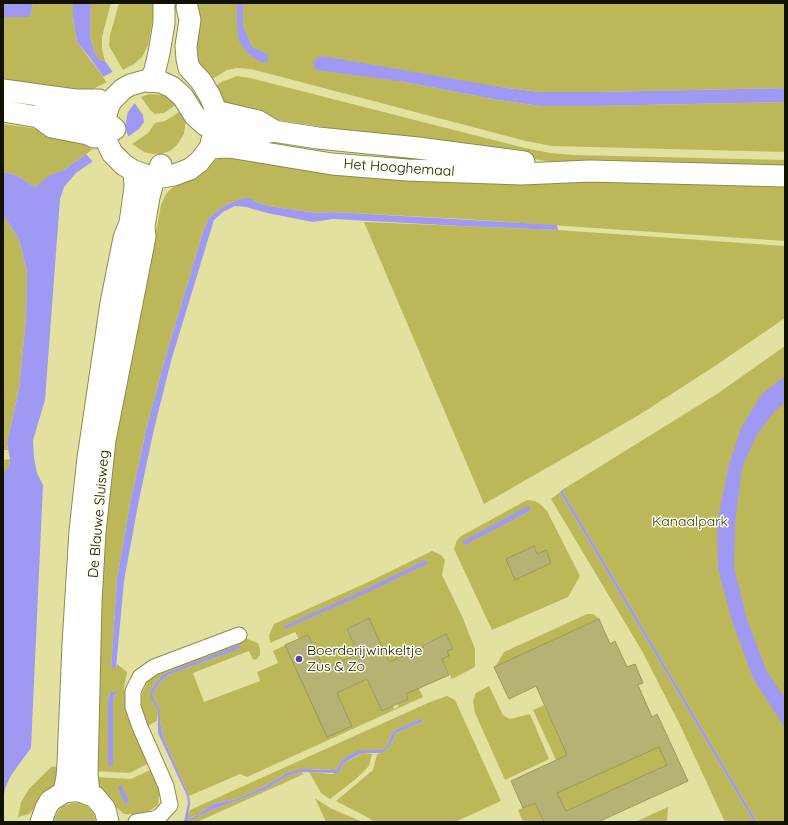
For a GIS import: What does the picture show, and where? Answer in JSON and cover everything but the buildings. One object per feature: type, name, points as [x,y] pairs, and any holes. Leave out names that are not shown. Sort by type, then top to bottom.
[{"type":"main road","points":[[143,75],[164,23],[164,3]]},
{"type":"main road","points":[[3,90],[75,100],[103,121],[122,144],[123,166],[174,176],[190,169],[199,162],[208,117],[175,58],[182,18],[187,5]]},
{"type":"main road","points":[[103,121],[120,78],[143,75],[186,79]]},
{"type":"main road","points":[[3,111],[37,116],[103,121]]},
{"type":"main road","name":"Het Hooghemaal","points":[[208,117],[255,136],[274,131],[318,138],[470,154],[590,171]]},
{"type":"main road","name":"Het Hooghemaal","points":[[208,117],[229,147],[332,164],[407,170],[522,174],[590,171],[785,176]]},
{"type":"main road","name":"De Blauwe Sluisweg","points":[[64,792],[68,763],[73,644],[80,531],[86,472],[111,303],[124,238],[130,222],[135,187],[123,166]]},
{"type":"main road","name":"De Blauwe Sluisweg","points":[[89,794],[87,774],[91,602],[95,532],[105,440],[145,238],[144,226],[149,197],[160,173]]},
{"type":"main road","points":[[41,822],[50,801],[64,792],[76,791],[89,794],[101,802],[105,809],[108,822]]},
{"type":"street","points":[[136,822],[154,820],[170,805],[166,786],[140,727],[133,707],[133,692],[140,677],[154,667],[239,635]]},
{"type":"green space","points":[[33,3],[73,3],[73,17],[77,42],[107,82],[91,90],[78,93],[3,84],[3,17],[30,17]]},
{"type":"green space","points":[[91,3],[111,3],[102,37],[102,49],[105,61],[100,60],[95,54],[90,36]]},
{"type":"green space","points":[[119,3],[156,3],[148,45],[142,57],[134,64],[123,70],[109,46],[110,35]]},
{"type":"green space","points":[[197,3],[237,3],[237,26],[252,48],[243,26],[243,3],[785,3],[785,88],[540,92],[500,87],[399,81],[498,100],[540,106],[785,102],[785,152],[552,146],[526,141],[251,69],[237,68],[227,70],[209,81],[195,62],[191,35]]},
{"type":"green space","points":[[237,76],[550,153],[574,155],[785,160],[785,167],[547,161],[246,115],[225,104],[214,88],[221,82]]},
{"type":"green space","points":[[149,94],[163,95],[178,103],[164,113],[155,114],[141,97]]},
{"type":"green space","points":[[182,110],[186,120],[184,134],[177,145],[170,151],[161,154],[152,154],[144,152],[132,144],[148,133],[155,123],[165,121]]},
{"type":"green space","points":[[3,124],[53,131],[75,137],[88,145],[92,150],[62,171],[35,187],[16,175],[3,172]]},
{"type":"green space","points":[[227,155],[785,185],[785,241],[463,219],[333,212],[316,213],[269,206],[255,202],[235,201],[222,207],[209,218],[203,232],[165,359],[147,426],[130,504],[117,579],[111,667],[116,668],[117,664],[127,672],[124,688],[130,720],[149,763],[130,773],[94,771],[99,639],[107,503],[115,442],[161,205],[166,194],[173,187],[209,163]],"holes":[[[110,693],[117,694],[114,696],[113,702],[108,765],[108,703]]]},
{"type":"green space","points":[[3,215],[19,239],[27,272],[26,318],[19,389],[7,443],[8,450],[3,450]]},
{"type":"green space","points":[[364,222],[558,230],[785,246],[785,318],[718,364],[639,415],[484,504]]},
{"type":"green space","name":"Kanaalpark","points":[[785,346],[785,822],[757,822],[562,490],[717,394]]},
{"type":"green space","points":[[10,459],[9,466],[3,475],[3,460]]},
{"type":"green space","points":[[560,492],[754,822],[725,822],[680,725],[642,651],[551,499]]},
{"type":"green space","points":[[527,500],[535,501],[547,511],[580,576],[568,597],[492,630],[454,549],[457,540],[461,536]],"holes":[[[530,508],[530,511],[465,544]]]},
{"type":"green space","points":[[432,551],[441,555],[445,560],[442,575],[462,616],[475,649],[475,667],[452,679],[442,659],[447,651],[453,648],[446,634],[423,644],[424,647],[397,659],[402,671],[380,665],[387,658],[369,618],[360,622],[361,625],[347,630],[358,654],[324,669],[308,635],[299,639],[295,632],[270,643],[269,635],[274,624],[364,584]]},
{"type":"green space","points":[[587,614],[593,614],[599,619],[495,667],[504,652]]},
{"type":"green space","points":[[242,637],[258,643],[260,655],[257,659],[253,660],[249,651],[193,673],[204,702],[260,681],[257,672],[278,663],[273,651],[285,645],[337,693],[367,679],[382,711],[393,706],[394,709],[398,707],[398,704],[408,699],[399,678],[411,673],[423,697],[247,777],[240,774],[189,796],[163,737],[160,721],[160,710],[152,694],[158,685],[168,675],[240,648],[166,673],[151,689],[150,694],[158,710],[157,721],[147,726],[141,706],[142,693],[148,681],[156,673]]},
{"type":"green space","points":[[489,686],[503,715],[510,719],[530,714],[549,759],[505,780],[475,713],[473,701],[476,693]]},
{"type":"green space","points":[[447,696],[455,700],[501,801],[455,822],[375,822],[336,801],[373,770],[377,754],[382,753],[390,746],[396,733],[422,722],[423,719],[395,730],[391,735],[388,745],[382,750],[363,750],[342,760],[336,770],[308,769],[286,773],[266,786],[236,799],[213,804],[197,815],[187,819],[190,810],[430,702]]},
{"type":"green space","points":[[637,701],[646,720],[556,760],[533,710],[544,705],[559,737]]},
{"type":"green space","points":[[659,747],[667,765],[544,821],[545,822],[523,822],[518,810]]},
{"type":"green space","points":[[363,753],[372,754],[369,766],[357,778],[330,799],[321,793],[309,772],[332,774],[340,770],[344,763]]},
{"type":"green space","points":[[60,766],[56,786],[29,814],[18,817],[21,802],[29,789],[51,767]]},
{"type":"green space","points":[[152,769],[160,787],[158,805],[143,815],[124,814],[110,802],[99,788],[96,777],[131,779]]},
{"type":"green space","points":[[301,772],[304,774],[197,822],[186,822],[214,809],[267,789],[287,776]]},
{"type":"green space","points":[[315,798],[330,808],[363,822],[326,822]]},
{"type":"green space","points":[[79,803],[88,807],[94,814],[96,822],[54,822],[56,814],[63,806]]},
{"type":"green space","points":[[668,807],[667,822],[635,822]]},
{"type":"shaded area","points":[[3,3],[33,3],[30,17],[3,17]]},
{"type":"shaded area","points":[[73,3],[91,3],[90,36],[95,54],[100,60],[105,61],[143,115],[144,122],[139,129],[76,173],[64,187],[60,199],[45,400],[33,440],[37,473],[43,485],[31,748],[10,777],[5,789],[3,802],[3,475],[9,466],[10,459],[7,443],[19,389],[26,318],[27,272],[19,239],[3,215],[3,172],[16,175],[35,187],[50,175],[62,171],[125,127],[128,111],[77,42],[73,17]]},
{"type":"shaded area","points":[[237,3],[243,3],[243,26],[252,47],[268,54],[268,61],[263,63],[255,59],[246,51],[239,41],[237,26]]},
{"type":"shaded area","points":[[322,56],[500,87],[540,92],[785,88],[785,102],[540,106],[498,100],[399,81],[316,70],[313,64],[314,60]]},
{"type":"shaded area","points":[[246,198],[269,206],[316,213],[333,212],[557,225],[558,230],[333,219],[313,222],[267,213],[246,207],[235,206],[223,212],[214,220],[171,361],[154,429],[124,581],[116,668],[111,668],[117,579],[130,504],[147,426],[165,359],[203,232],[209,218],[222,207]]},
{"type":"shaded area","points":[[785,376],[785,402],[774,412],[756,436],[742,468],[735,524],[734,567],[747,619],[767,672],[785,698],[785,728],[753,678],[732,621],[718,569],[717,523],[729,464],[741,428],[762,394]]},
{"type":"shaded area","points":[[562,490],[757,822],[754,822],[560,492]]},
{"type":"shaded area","points":[[528,506],[530,511],[465,545],[463,543],[463,541]]},
{"type":"shaded area","points":[[426,560],[428,562],[427,564],[369,592],[285,629],[284,626]]},
{"type":"shaded area","points":[[239,645],[241,648],[168,675],[158,685],[152,694],[160,710],[160,721],[163,737],[189,796],[190,803],[188,819],[197,815],[213,804],[236,799],[266,786],[286,773],[301,769],[336,770],[342,760],[355,752],[363,750],[382,750],[388,745],[391,735],[395,730],[423,718],[422,722],[396,733],[390,746],[382,753],[363,753],[356,756],[344,763],[337,773],[301,772],[287,776],[267,789],[184,822],[188,803],[187,796],[158,733],[158,710],[151,698],[151,689],[166,673]]},
{"type":"shaded area","points":[[115,691],[117,694],[114,696],[113,702],[113,766],[108,766],[108,702],[110,693]]},
{"type":"shaded area","points":[[122,785],[129,802],[125,804],[118,787]]},
{"type":"pier","points":[[114,71],[136,101],[128,112],[103,77]]},
{"type":"pier","points":[[125,127],[129,139],[94,163],[86,154]]},
{"type":"place","name":"Boerderijwinkeltje Zus & Zo","points":[[299,659]]}]
